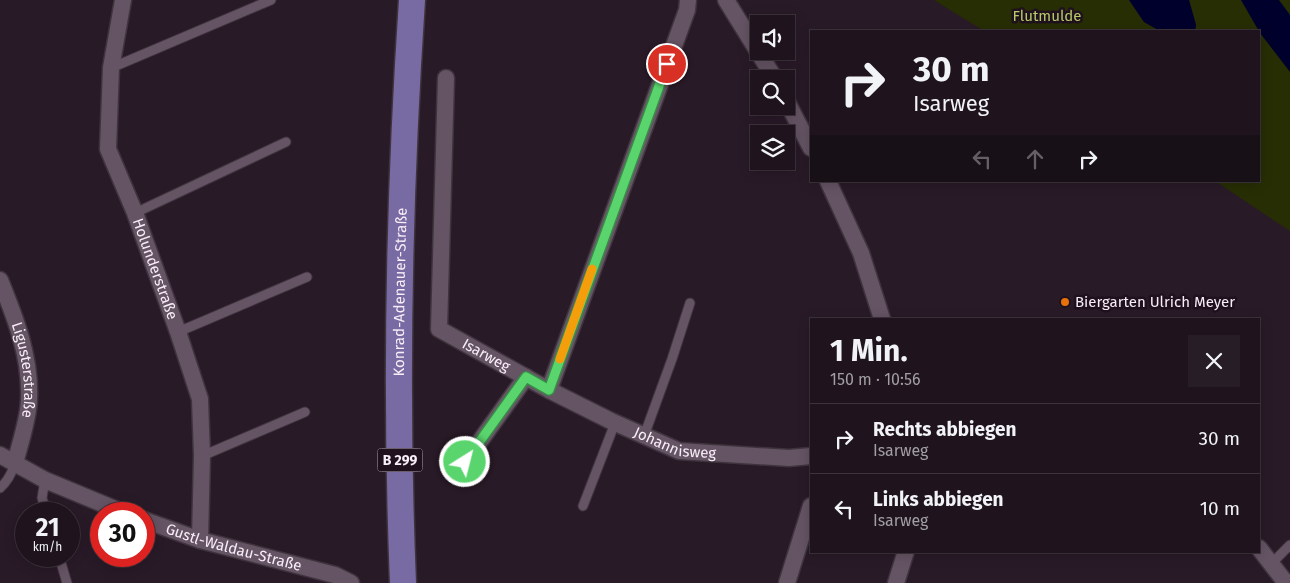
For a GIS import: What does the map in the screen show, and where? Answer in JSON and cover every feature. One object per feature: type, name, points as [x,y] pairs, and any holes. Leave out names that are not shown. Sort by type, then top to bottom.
[{"type":"main road","name":"Konrad-Adenauer-Straße","points":[[403,583],[400,506],[401,233],[412,0]]},
{"type":"street","name":"Holunderstraße","points":[[123,0],[111,68],[108,149],[135,213],[200,399],[202,456],[200,540]]},
{"type":"street","points":[[549,390],[684,19],[688,0]]},
{"type":"street","points":[[726,0],[769,70]]},
{"type":"street","name":"Isarweg","points":[[446,78],[439,329],[549,390]]},
{"type":"street","points":[[794,115],[810,146]]},
{"type":"street","points":[[828,182],[861,253],[882,318]]},
{"type":"street","name":"Ligusterstraße","points":[[0,280],[16,321],[28,366],[30,400],[15,463]]},
{"type":"street","points":[[465,462],[526,377]]},
{"type":"street","name":"Johannisweg","points":[[549,390],[615,423],[679,451],[789,458],[810,456]]},
{"type":"street","points":[[0,455],[45,480],[98,502]]},
{"type":"street","points":[[787,583],[810,509]]},
{"type":"street","name":"Gustl-Waldau-Straße","points":[[155,524],[200,540],[335,575],[351,583]]},
{"type":"street","points":[[1260,549],[1286,583]]},
{"type":"street","points":[[896,583],[905,553]]},
{"type":"lane","points":[[111,68],[271,0]]},
{"type":"lane","points":[[135,213],[286,142]]},
{"type":"lane","points":[[178,332],[307,277]]},
{"type":"lane","points":[[644,436],[690,303]]},
{"type":"lane","points":[[202,456],[305,412]]},
{"type":"lane","points":[[583,506],[615,423]]},
{"type":"lane","points":[[0,488],[6,483],[13,472],[15,463]]},
{"type":"lane","points":[[43,502],[42,498],[45,480]]},
{"type":"lane","points":[[1271,564],[1290,545]]},
{"type":"lane","points":[[62,567],[67,583]]},
{"type":"green space","name":"Flutmulde","points":[[934,0],[1129,0],[1144,22],[1158,30],[982,30]]},
{"type":"green space","points":[[1189,0],[1290,0],[1290,231],[1216,182],[1260,182],[1260,30],[1195,30],[1196,24]]},
{"type":"water","points":[[1129,0],[1189,0],[1196,25],[1195,30],[1158,30],[1144,22]]},
{"type":"water","points":[[1241,0],[1279,0],[1290,15],[1290,72],[1260,33],[1260,30]]},
{"type":"slow traffic","points":[[560,359],[592,269]]},
{"type":"place","name":"Biergarten Ulrich Meyer","points":[[1065,302]]},
{"type":"route","points":[[465,462],[526,377],[549,390],[667,64]]}]
